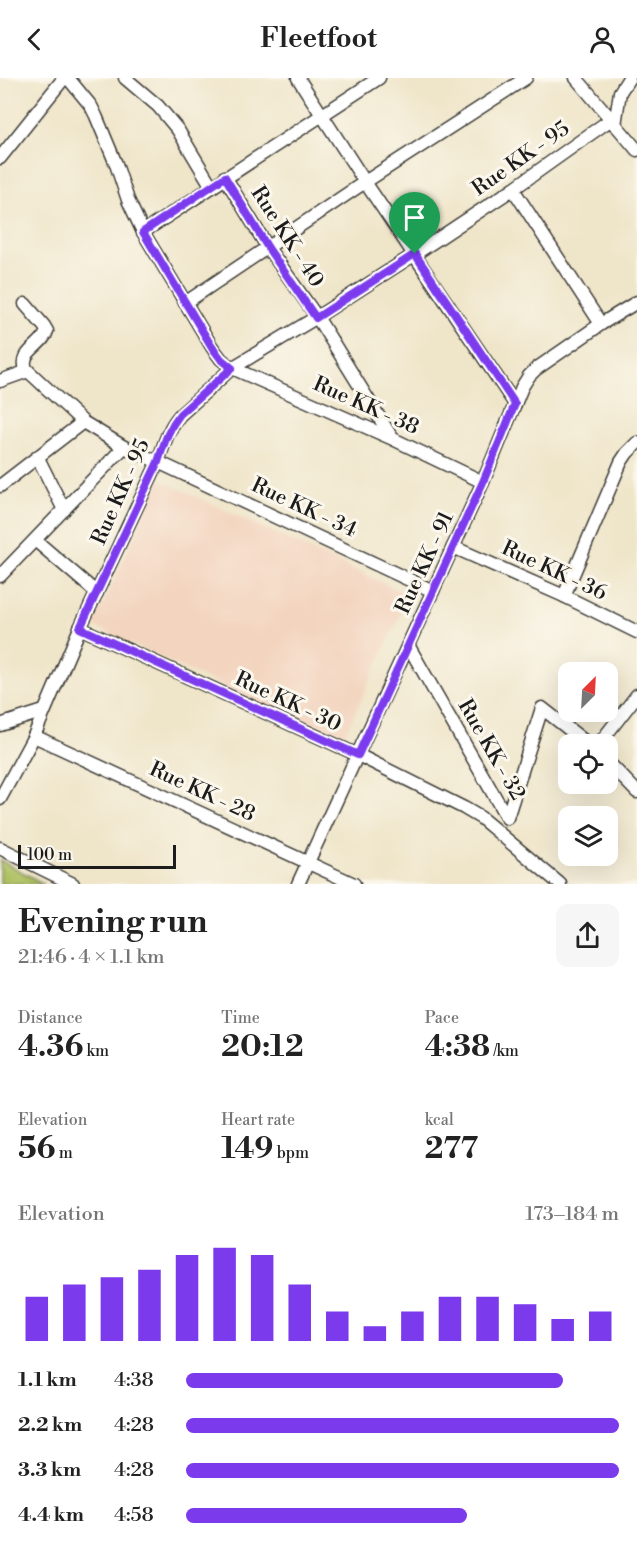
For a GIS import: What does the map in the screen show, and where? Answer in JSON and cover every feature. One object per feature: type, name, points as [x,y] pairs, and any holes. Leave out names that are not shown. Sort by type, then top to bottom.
[{"type":"street","points":[[0,158],[66,78],[91,106],[143,232],[212,347],[232,368]]},
{"type":"street","points":[[125,78],[158,106],[178,130],[212,187]]},
{"type":"street","points":[[298,78],[365,182],[515,404]]},
{"type":"street","points":[[143,232],[380,78]]},
{"type":"street","points":[[185,303],[365,182],[526,78]]},
{"type":"street","points":[[576,78],[637,150]]},
{"type":"street","points":[[613,122],[620,92],[629,78]]},
{"type":"street","name":"Rue KK - 95","points":[[0,799],[34,736],[80,628],[158,462],[173,422],[232,368],[316,318],[613,122]]},
{"type":"street","name":"Rue KK - 40","points":[[225,177],[268,248],[316,318],[393,439]]},
{"type":"street","points":[[513,189],[601,324]]},
{"type":"street","name":"Rue KK - 91","points":[[298,884],[483,482],[529,376],[601,324],[637,302]]},
{"type":"street","points":[[0,381],[28,371],[24,363],[25,357],[45,338],[47,331],[25,304]]},
{"type":"street","name":"Rue KK - 38","points":[[232,368],[393,439],[483,482]]},
{"type":"street","name":"Rue KK - 34","points":[[28,371],[83,422],[124,447],[433,591]]},
{"type":"street","points":[[0,486],[83,422]]},
{"type":"street","points":[[564,596],[621,462],[637,443]]},
{"type":"street","points":[[0,576],[124,447]]},
{"type":"street","points":[[38,458],[64,510]]},
{"type":"street","points":[[35,540],[97,593]]},
{"type":"street","name":"Rue KK - 36","points":[[453,547],[564,596],[637,632]]},
{"type":"street","name":"Rue KK - 30","points":[[80,628],[358,755],[481,818],[560,884]]},
{"type":"street","name":"Rue KK - 32","points":[[408,645],[507,818],[542,708],[575,734]]},
{"type":"street","points":[[607,734],[637,695]]},
{"type":"street","points":[[0,725],[44,711]]},
{"type":"street","name":"Rue KK - 28","points":[[34,736],[354,884]]},
{"type":"street","points":[[618,772],[637,792]]},
{"type":"street","points":[[0,848],[73,884]]},
{"type":"shaded area","points":[[160,480],[409,595],[342,741],[93,626]]},
{"type":"green space","points":[[0,860],[44,884],[0,884]]},
{"type":"route","points":[[225,177],[268,248],[316,318],[415,254],[515,404],[483,482],[358,755],[80,628],[158,462],[173,422],[232,368],[212,347],[143,232],[225,177]]}]
